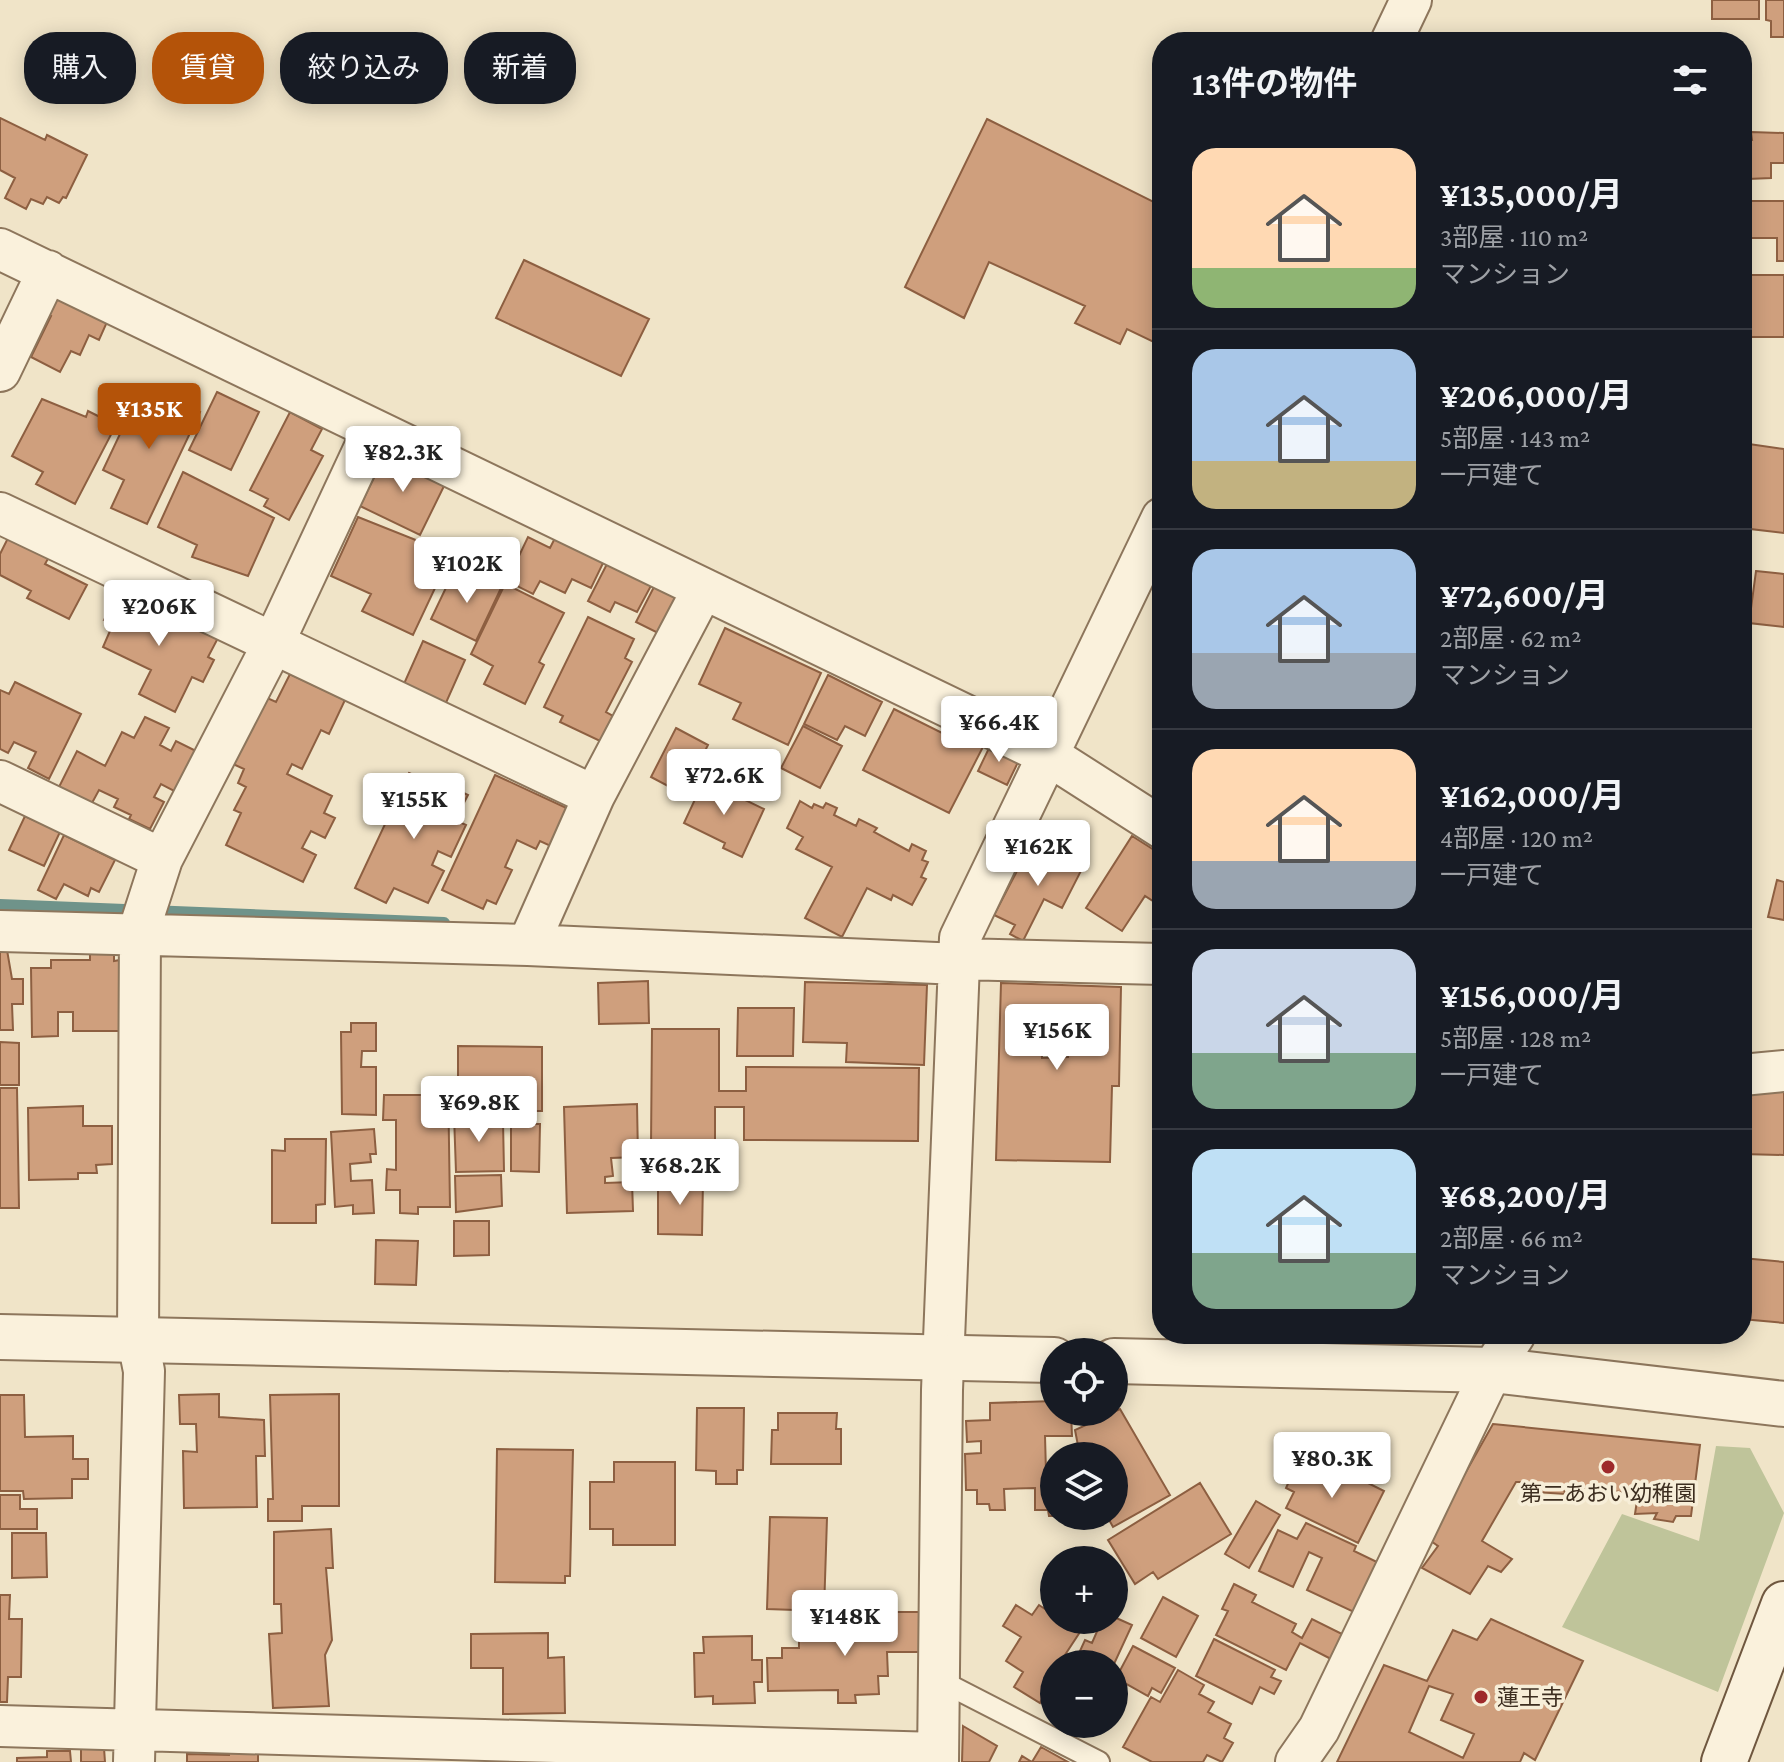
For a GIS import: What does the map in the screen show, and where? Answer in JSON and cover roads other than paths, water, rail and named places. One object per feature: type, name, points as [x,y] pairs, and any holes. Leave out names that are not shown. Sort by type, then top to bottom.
[{"type":"street","points":[[1396,32],[1411,0]]},
{"type":"street","points":[[0,249],[1048,755],[1152,822]]},
{"type":"street","points":[[0,371],[48,271]]},
{"type":"street","points":[[134,1745],[144,1371],[138,1341],[141,934],[162,859],[273,644],[373,430]]},
{"type":"street","points":[[0,513],[594,796]]},
{"type":"street","points":[[0,1726],[134,1745],[938,1758],[943,1358],[960,938],[1152,539]]},
{"type":"street","points":[[528,945],[594,796],[703,589]]},
{"type":"street","points":[[0,781],[162,859]]},
{"type":"street","points":[[0,931],[528,945],[959,962],[1152,964]]},
{"type":"street","points":[[1752,1074],[1784,1071]]},
{"type":"street","points":[[0,1337],[1040,1360]]},
{"type":"street","points":[[1296,1762],[1319,1729],[1504,1352]]},
{"type":"street","points":[[1128,1361],[1504,1352],[1784,1404]]},
{"type":"street","points":[[1724,1762],[1784,1604]]},
{"type":"lane","points":[[941,1681],[1099,1762]]},
{"type":"waterway","points":[[0,905],[444,923]]},
{"type":"place","name":"第二あおい幼稚園","points":[[1608,1467]]},
{"type":"place","name":"蓮王寺","points":[[1481,1697]]}]
